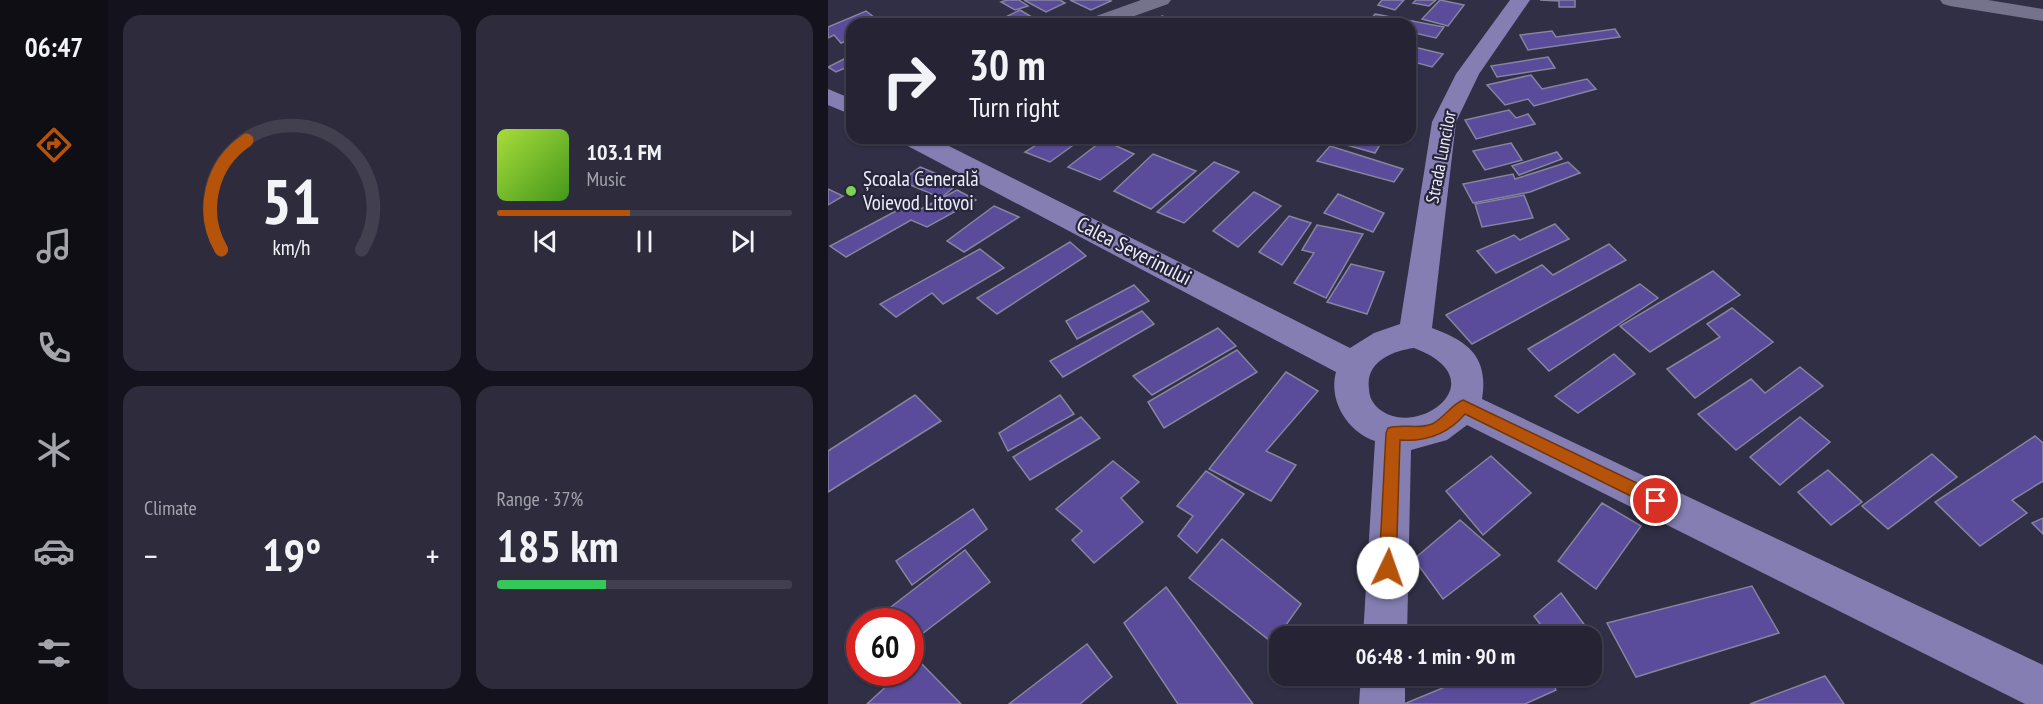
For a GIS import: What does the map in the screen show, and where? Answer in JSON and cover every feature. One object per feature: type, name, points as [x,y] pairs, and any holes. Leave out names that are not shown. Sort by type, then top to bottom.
[{"type":"main road","name":"Strada Luncilor","points":[[1415,335],[1444,122],[1456,90],[1474,60],[1520,0]]},
{"type":"main road","points":[[828,96],[846,105]]},
{"type":"main road","name":"Calea Severinului","points":[[925,144],[1355,366]]},
{"type":"main road","points":[[1415,335],[1434,339],[1450,347],[1461,359],[1468,374],[1469,391],[1463,406],[1450,420],[1434,430],[1414,434],[1393,433],[1374,426],[1360,414],[1352,399],[1350,382],[1355,366],[1365,352],[1380,342],[1397,336],[1415,335]]},
{"type":"main road","points":[[1463,406],[2043,689]]},
{"type":"main road","points":[[1385,626],[1393,433]]},
{"type":"main road","points":[[1382,704],[1383,686]]},
{"type":"street","points":[[1109,18],[1161,0]]},
{"type":"street","points":[[1950,0],[2043,15]]},
{"type":"building","points":[[1019,0],[1028,6],[1015,10],[1001,2]]},
{"type":"building","points":[[1024,0],[1060,0],[1065,3],[1046,12]]},
{"type":"building","points":[[1070,0],[1109,0],[1111,1],[1091,10]]},
{"type":"building","points":[[1382,0],[1404,0],[1395,10],[1378,5]]},
{"type":"building","points":[[1416,0],[1436,0],[1429,6],[1413,3]]},
{"type":"building","points":[[1440,0],[1464,5],[1448,26],[1422,19]]},
{"type":"building","points":[[1540,0],[1575,0],[1575,7],[1559,7],[1559,1]]},
{"type":"building","points":[[1020,10],[1034,18],[1003,18]]},
{"type":"building","points":[[866,11],[875,18],[849,18]]},
{"type":"building","points":[[1375,14],[1396,18],[1372,18]]},
{"type":"building","points":[[846,19],[846,41],[841,43],[834,35],[828,38],[828,27]]},
{"type":"building","points":[[1416,22],[1444,27],[1436,38],[1416,33]]},
{"type":"building","points":[[1615,29],[1620,37],[1528,50],[1520,35],[1552,31],[1556,37]]},
{"type":"building","points":[[1416,47],[1443,54],[1432,67],[1416,63]]},
{"type":"building","points":[[1548,57],[1555,68],[1497,77],[1491,66]]},
{"type":"building","points":[[846,58],[846,68],[836,72],[828,67]]},
{"type":"building","points":[[1531,75],[1542,89],[1587,79],[1596,89],[1534,106],[1528,99],[1505,105],[1487,85]]},
{"type":"building","points":[[1509,110],[1516,118],[1528,114],[1535,124],[1476,139],[1465,120]]},
{"type":"building","points":[[1511,143],[1522,160],[1485,170],[1473,151]]},
{"type":"building","points":[[1038,144],[1075,144],[1050,162],[1025,152]]},
{"type":"building","points":[[1098,144],[1112,144],[1134,154],[1100,180],[1068,167]]},
{"type":"building","points":[[1343,144],[1380,144],[1375,153]]},
{"type":"building","points":[[1330,146],[1403,169],[1394,182],[1317,161]]},
{"type":"building","points":[[1557,152],[1562,159],[1519,175],[1512,166]]},
{"type":"building","points":[[1153,154],[1196,171],[1151,209],[1114,191]]},
{"type":"building","points":[[1214,162],[1239,172],[1184,223],[1157,212]]},
{"type":"building","points":[[1568,162],[1580,173],[1530,192],[1473,203],[1463,184],[1513,174],[1515,179]]},
{"type":"building","points":[[920,167],[959,183],[941,198],[901,181]]},
{"type":"building","name":"Școala Generală Voievod Litovoi","points":[[828,189],[843,196],[828,205]]},
{"type":"building","points":[[957,190],[976,200],[927,227],[911,220],[846,257],[830,246],[913,202],[921,209]]},
{"type":"building","points":[[1254,192],[1281,206],[1238,247],[1213,231]]},
{"type":"building","points":[[1338,194],[1384,213],[1373,232],[1324,213]]},
{"type":"building","points":[[1524,195],[1533,218],[1482,227],[1475,204]]},
{"type":"building","points":[[994,206],[1019,217],[964,252],[947,241]]},
{"type":"building","points":[[1289,216],[1311,223],[1282,265],[1259,252]]},
{"type":"building","points":[[1555,224],[1569,239],[1496,273],[1477,251],[1514,235],[1520,240]]},
{"type":"building","points":[[1317,225],[1363,234],[1326,298],[1294,283],[1314,253],[1302,250]]},
{"type":"building","points":[[1070,242],[1086,256],[997,314],[977,298]]},
{"type":"building","points":[[1609,244],[1626,260],[1472,344],[1446,315],[1542,265],[1553,275]]},
{"type":"building","points":[[980,249],[1004,268],[943,304],[932,293],[896,317],[880,304]]},
{"type":"building","points":[[1351,264],[1384,272],[1367,314],[1327,302]]},
{"type":"building","points":[[1713,271],[1740,295],[1650,352],[1620,326]]},
{"type":"building","points":[[1640,284],[1658,298],[1549,371],[1528,349]]},
{"type":"building","points":[[1134,285],[1149,301],[1077,339],[1066,321]]},
{"type":"building","points":[[1732,308],[1773,342],[1695,398],[1667,369],[1720,337],[1707,324]]},
{"type":"building","points":[[1142,311],[1154,324],[1063,377],[1050,361]]},
{"type":"building","points":[[1218,328],[1236,346],[1152,395],[1133,376]]},
{"type":"building","points":[[1237,350],[1257,372],[1164,428],[1148,402]]},
{"type":"building","points":[[1614,354],[1635,374],[1578,413],[1555,396]]},
{"type":"building","points":[[1800,367],[1823,386],[1736,450],[1698,414],[1751,379],[1765,393]]},
{"type":"building","points":[[1286,372],[1318,391],[1266,451],[1296,465],[1271,501],[1209,469]]},
{"type":"building","points":[[915,395],[941,421],[828,492],[828,451]]},
{"type":"building","points":[[1060,395],[1074,414],[1008,451],[999,433]]},
{"type":"building","points":[[1081,417],[1100,438],[1030,480],[1013,457]]},
{"type":"building","points":[[1800,417],[1830,442],[1780,485],[1750,457]]},
{"type":"building","points":[[2035,436],[2043,443],[2043,481],[2012,500],[2027,513],[1980,546],[1935,502]]},
{"type":"building","points":[[1932,454],[1957,477],[1888,529],[1862,506]]},
{"type":"building","points":[[1491,456],[1531,493],[1483,535],[1446,491]]},
{"type":"building","points":[[1113,461],[1139,482],[1121,498],[1143,522],[1094,563],[1072,540],[1082,531],[1056,509]]},
{"type":"building","points":[[1828,470],[1862,502],[1831,525],[1798,492]]},
{"type":"building","points":[[1206,471],[1244,494],[1197,553],[1178,536],[1193,516],[1177,506]]},
{"type":"building","points":[[1602,503],[1641,526],[1596,589],[1558,561]]},
{"type":"building","points":[[973,509],[987,529],[912,585],[896,561]]},
{"type":"building","points":[[2043,518],[2043,534],[2032,523]]},
{"type":"building","points":[[1460,520],[1500,555],[1443,599],[1414,559]]},
{"type":"building","points":[[1222,539],[1301,604],[1285,626],[1269,626],[1269,640],[1189,578]]},
{"type":"building","points":[[965,550],[990,582],[924,632],[924,608],[890,608]]},
{"type":"building","points":[[1752,586],[1779,633],[1636,677],[1607,623]]},
{"type":"building","points":[[1166,587],[1253,704],[1178,704],[1124,623]]},
{"type":"building","points":[[1561,593],[1585,626],[1542,626],[1534,616]]},
{"type":"building","points":[[1087,644],[1112,677],[1080,704],[1009,704]]},
{"type":"building","points":[[924,666],[961,704],[867,704],[887,686],[924,686]]},
{"type":"building","points":[[1825,676],[1844,704],[1750,704]]},
{"type":"building","points":[[1447,686],[1554,686],[1556,690],[1525,704],[1404,704]]},
{"type":"place","name":"Școala Generală Voievod Litovoi","points":[[851,191]]},
{"type":"route","points":[[1388,568],[1393,433],[1414,434],[1434,430],[1450,420],[1463,406],[1656,501]]}]
